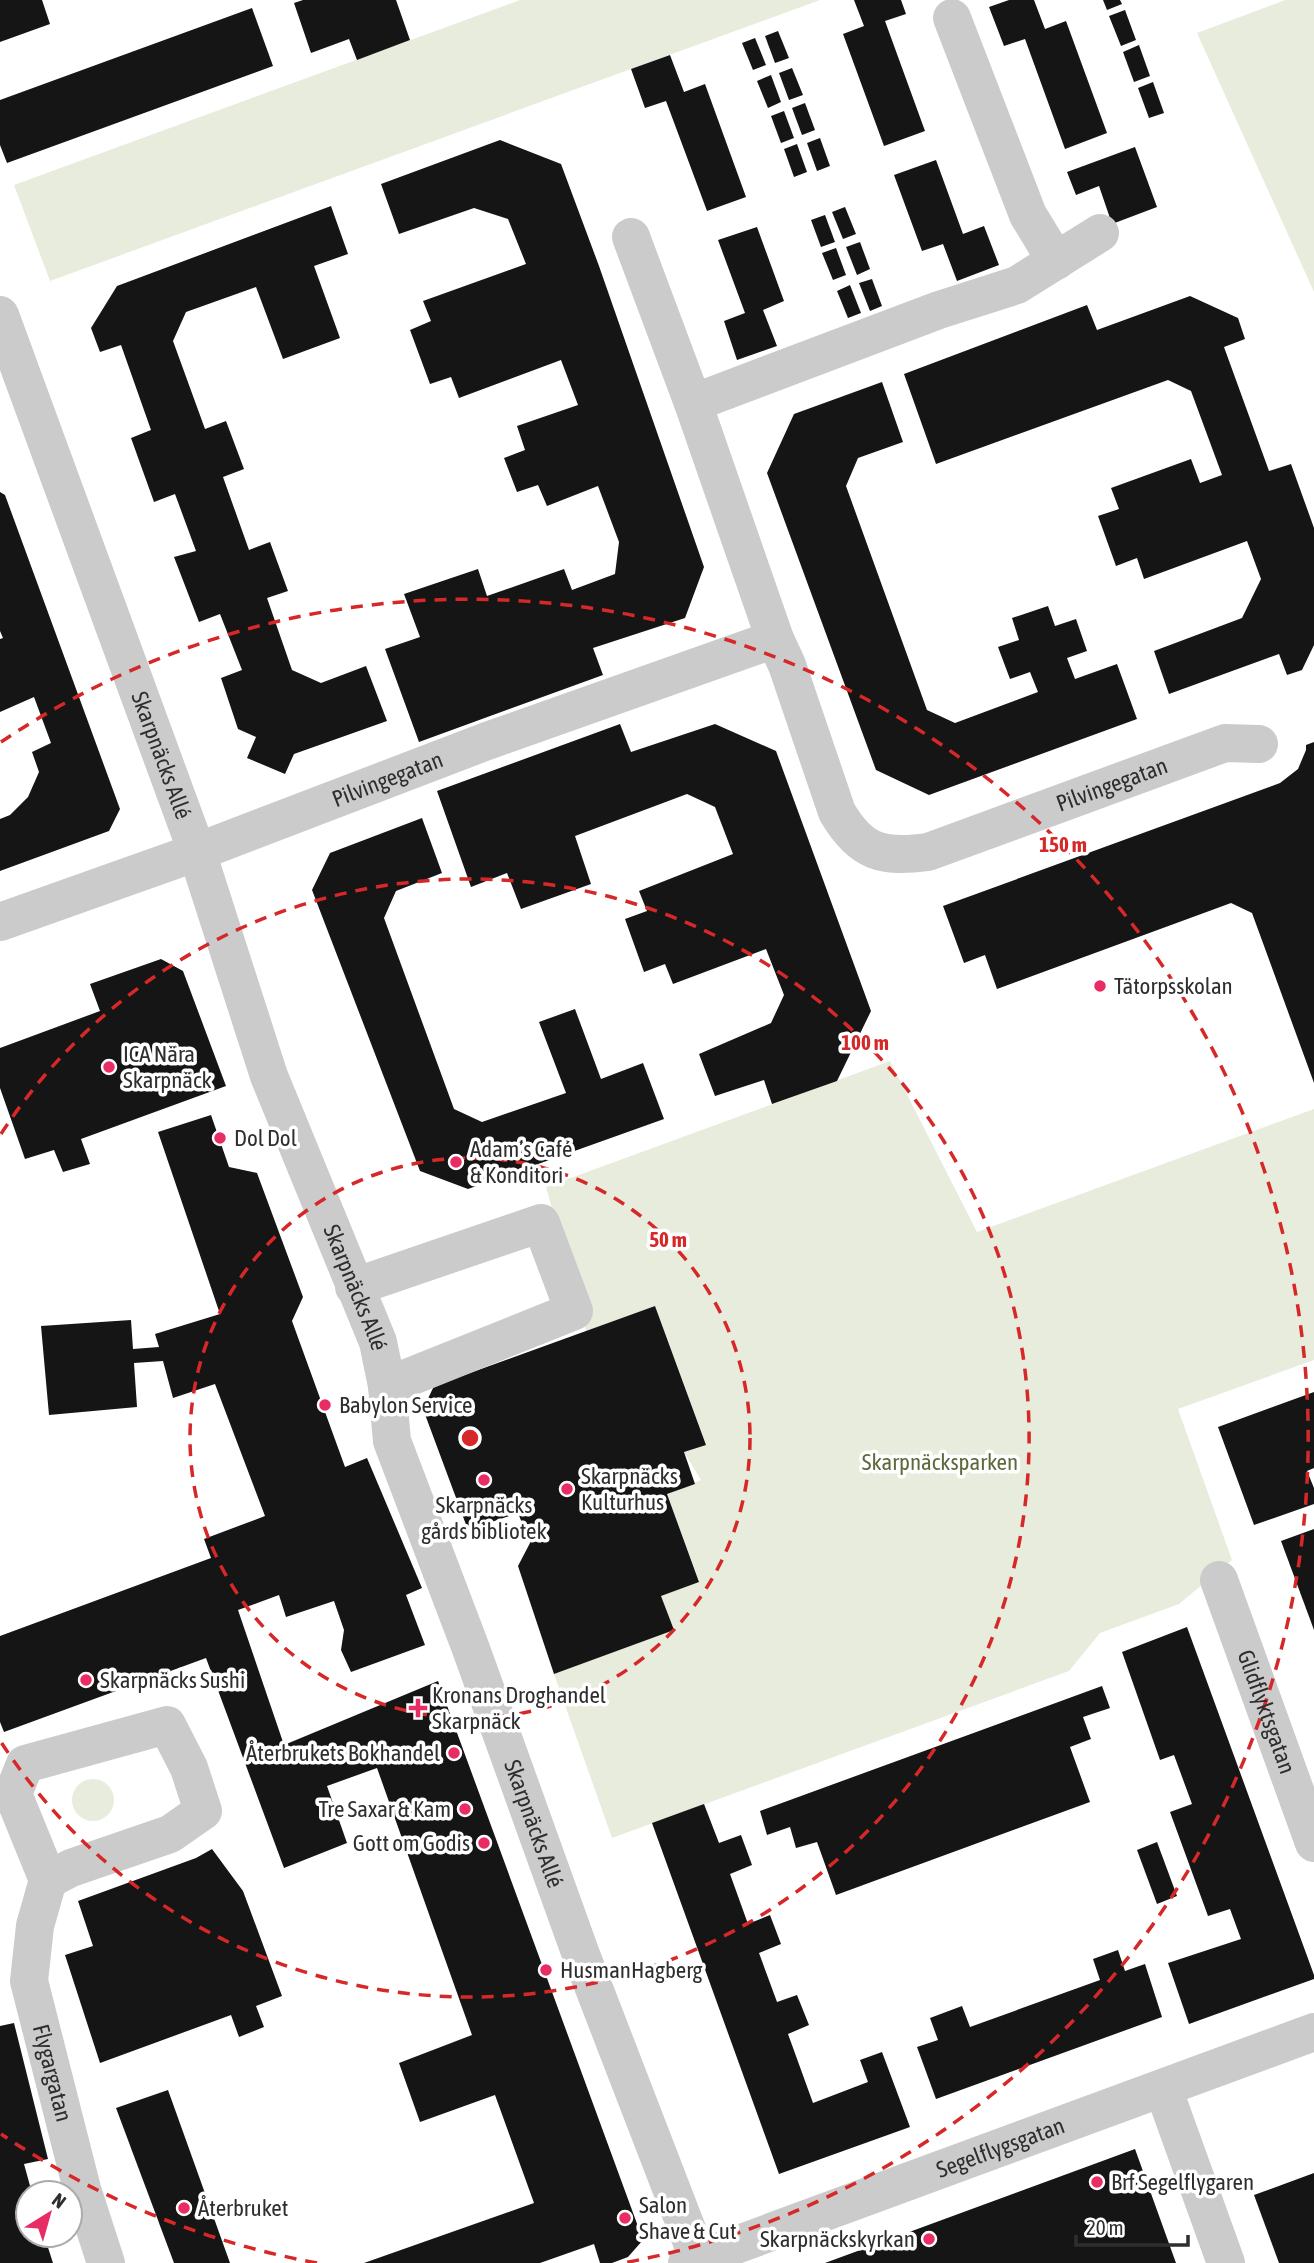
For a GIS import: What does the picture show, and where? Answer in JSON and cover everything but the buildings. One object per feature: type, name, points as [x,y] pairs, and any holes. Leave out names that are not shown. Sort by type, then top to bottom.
[{"type":"street","points":[[952,18],[1028,215],[1056,261]]},
{"type":"street","points":[[693,403],[939,310],[1017,285],[1100,233]]},
{"type":"street","name":"Pilvingegatan","points":[[631,237],[693,403],[775,639],[787,665],[837,812],[849,832],[870,848],[896,856],[928,852],[1224,743],[1259,744]]},
{"type":"street","name":"Skarpnäcks Allé","points":[[0,315],[197,852],[269,1076],[378,1342],[387,1386],[392,1441],[696,2262]]},
{"type":"street","name":"Pilvingegatan","points":[[0,922],[197,852],[487,741],[775,639]]},
{"type":"street","points":[[354,1287],[541,1223],[574,1311],[387,1386]]},
{"type":"street","name":"Glidflyktsgatan","points":[[1219,1580],[1314,1843]]},
{"type":"street","points":[[167,1725],[189,1768],[203,1811],[170,1834],[71,1868],[48,1880],[13,1794],[25,1764],[167,1725]]},
{"type":"street","name":"Flygargatan","points":[[48,1880],[35,1926],[29,1981],[82,2189],[106,2263]]},
{"type":"street","name":"Segelflygsgatan","points":[[696,2262],[1314,2032]]},
{"type":"street","points":[[1163,2088],[1226,2263]]},
{"type":"green space","points":[[520,0],[820,0],[50,281],[14,185]]},
{"type":"green space","points":[[1285,0],[1314,0],[1314,292],[1197,33]]},
{"type":"green space","name":"Skarpnäcksparken","points":[[890,1061],[977,1232],[1314,1109],[1314,1360],[1178,1409],[1232,1560],[1179,1604],[1100,1633],[1069,1671],[612,1838],[554,1674],[674,1630],[661,1596],[699,1581],[667,1494],[701,1480],[684,1452],[706,1444],[655,1306],[586,1331],[546,1187]]},
{"type":"green space","points":[[93,1779],[108,1785],[114,1800],[108,1815],[93,1821],[78,1815],[72,1800],[78,1785]]},
{"type":"place","name":"Tätorpsskolan","points":[[1100,986]]},
{"type":"place","name":"ICA Nära Skarpnäck","points":[[109,1067]]},
{"type":"place","name":"Dol Dol","points":[[220,1138]]},
{"type":"place","name":"Adam’s Café & Konditori","points":[[456,1162]]},
{"type":"place","name":"Babylon Service","points":[[325,1405]]},
{"type":"place","name":"Skarpnäcks gårds bibliotek","points":[[484,1480]]},
{"type":"place","name":"Skarpnäcks Kulturhus","points":[[567,1489]]},
{"type":"place","name":"Skarpnäcks Sushi","points":[[86,1680]]},
{"type":"place","name":"Kronans Droghandel Skarpnäck","points":[[418,1708]]},
{"type":"place","name":"Återbrukets Bokhandel","points":[[454,1753]]},
{"type":"place","name":"Tre Saxar & Kam","points":[[465,1809]]},
{"type":"place","name":"Gott om Godis","points":[[484,1843]]},
{"type":"place","name":"HusmanHagberg","points":[[546,1970]]},
{"type":"place","name":"Brf Segelflygaren","points":[[1097,2182]]},
{"type":"place","name":"Återbruket","points":[[184,2208]]},
{"type":"place","name":"Salon Shave & Cut","points":[[625,2218]]},
{"type":"place","name":"Skarpnäckskyrkan","points":[[929,2239]]}]
